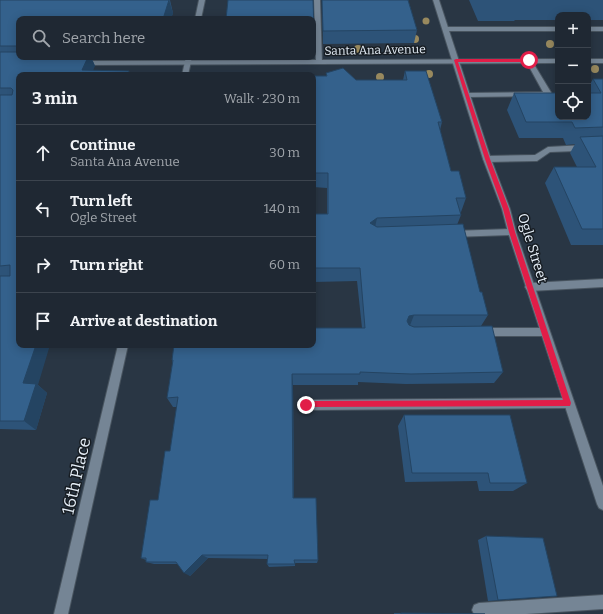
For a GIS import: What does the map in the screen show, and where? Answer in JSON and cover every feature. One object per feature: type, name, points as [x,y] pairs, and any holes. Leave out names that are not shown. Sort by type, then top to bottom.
[{"type":"street","points":[[199,16],[202,0]]},
{"type":"street","points":[[316,0],[319,62]]},
{"type":"street","name":"Ogle Street","points":[[436,0],[487,159],[506,209],[544,332],[602,501]]},
{"type":"street","points":[[446,29],[555,29]]},
{"type":"street","points":[[591,29],[603,29]]},
{"type":"street","points":[[186,72],[189,60]]},
{"type":"street","name":"Santa Ana Avenue","points":[[71,63],[189,60],[319,62],[456,60],[555,61]]},
{"type":"street","points":[[467,95],[548,94],[529,60]]},
{"type":"street","points":[[591,61],[603,61]]},
{"type":"street","points":[[487,159],[537,158],[548,150],[603,147]]},
{"type":"street","points":[[443,234],[512,232]]},
{"type":"street","points":[[530,287],[603,283]]},
{"type":"street","points":[[465,332],[544,332]]},
{"type":"street","name":"16th Place","points":[[61,614],[122,348]]},
{"type":"street","points":[[306,405],[568,403]]},
{"type":"street","points":[[479,610],[603,602]]},
{"type":"building","points":[[0,0],[169,0],[164,16],[16,16],[16,46],[0,46]]},
{"type":"building","points":[[228,0],[313,0],[314,16],[226,16]]},
{"type":"building","points":[[322,0],[408,0],[417,30],[323,31]]},
{"type":"building","points":[[0,52],[16,52],[16,60],[87,60],[82,70],[129,71],[16,72],[16,348],[35,348],[23,383],[36,384],[24,421],[0,421],[0,276],[10,276],[10,265],[0,266],[0,95],[12,95],[13,90],[11,88],[0,88]]},
{"type":"building","points":[[343,68],[356,80],[407,80],[405,71],[426,71],[442,122],[438,122],[451,171],[459,171],[466,198],[456,198],[461,215],[377,218],[370,223],[377,227],[463,224],[480,292],[482,292],[488,315],[414,315],[409,316],[407,321],[409,325],[414,327],[492,326],[503,372],[411,374],[360,372],[360,374],[292,374],[293,498],[316,498],[318,560],[294,560],[295,564],[267,564],[268,555],[202,555],[184,573],[176,562],[146,562],[146,558],[141,558],[150,500],[158,500],[165,451],[170,451],[178,397],[167,398],[174,348],[316,348],[316,328],[365,328],[360,268],[316,268],[316,214],[328,214],[328,173],[316,173],[316,76],[327,76],[326,73]]},
{"type":"building","points":[[593,79],[603,79],[603,127],[575,128],[572,122],[526,122],[514,93],[555,93],[555,120],[591,120],[591,93],[601,93]]},
{"type":"building","points":[[603,136],[603,229],[582,229],[554,167],[596,167],[580,137]]},
{"type":"building","points":[[404,415],[510,415],[527,483],[490,483],[488,473],[412,473]]},
{"type":"building","points":[[486,536],[543,538],[557,596],[498,600]]},
{"type":"building","points":[[401,613],[485,614],[401,614]]},
{"type":"route","points":[[306,405],[568,403],[512,232],[506,209],[487,159],[456,60],[529,60]]}]
